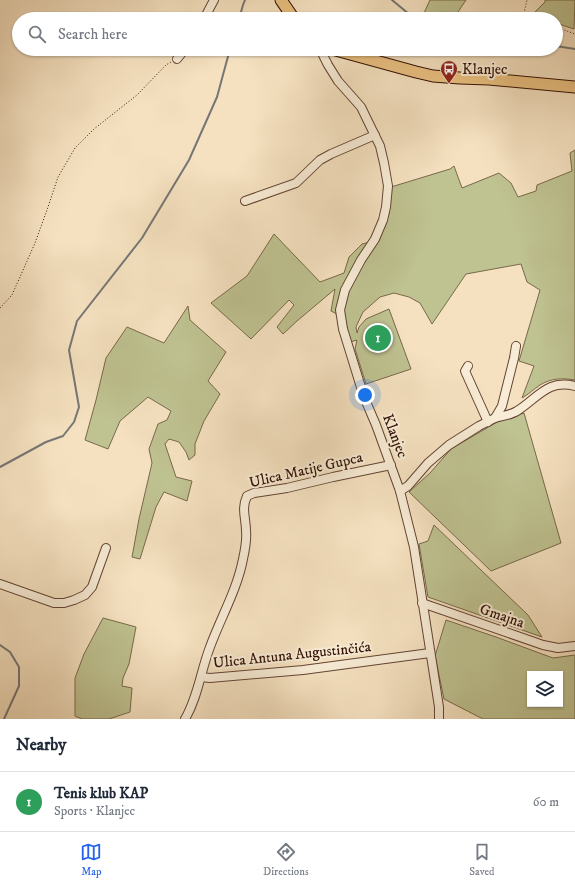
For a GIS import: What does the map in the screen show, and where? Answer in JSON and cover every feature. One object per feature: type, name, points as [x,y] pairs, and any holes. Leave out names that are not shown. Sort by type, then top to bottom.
[{"type":"main road","points":[[281,0],[289,12]]},
{"type":"main road","points":[[358,56],[433,76],[489,79],[575,87]]},
{"type":"street","points":[[208,12],[214,0]]},
{"type":"street","name":"Klanjec","points":[[324,56],[338,81],[361,107],[380,146],[384,163],[388,186],[383,220],[375,239],[361,260],[345,290],[340,310],[343,329],[364,397],[400,491],[414,548],[439,707],[439,719]]},
{"type":"street","points":[[246,201],[296,183],[320,160],[375,135]]},
{"type":"street","points":[[491,420],[502,406],[516,346]]},
{"type":"street","points":[[468,366],[465,372],[491,420]]},
{"type":"street","points":[[400,491],[408,486],[428,463],[449,445],[479,426],[491,420],[515,412],[546,388],[567,384],[575,386]]},
{"type":"street","name":"Ulica Matije Gupca","points":[[201,677],[210,646],[234,590],[241,568],[246,546],[244,503],[247,496],[254,493],[287,488],[391,465]]},
{"type":"street","points":[[0,584],[54,603],[64,604],[85,594],[92,587],[106,548]]},
{"type":"street","name":"Gmajna","points":[[422,603],[543,645],[558,648],[575,646]]},
{"type":"street","name":"Ulica Antuna Augustinčića","points":[[185,719],[201,677],[210,678],[303,670],[430,653]]},
{"type":"path","points":[[524,12],[527,0]]},
{"type":"path","points":[[563,30],[575,34]]},
{"type":"path","points":[[0,308],[12,295],[35,243],[58,177],[75,148],[94,129],[137,95],[166,66],[177,59]]},
{"type":"green space","points":[[430,0],[466,0],[458,12],[424,12]]},
{"type":"green space","points":[[545,0],[575,0],[574,29],[563,25],[563,12],[535,12],[545,2]]},
{"type":"green space","points":[[575,150],[575,380],[562,379],[548,381],[522,398],[534,366],[519,361],[540,290],[527,282],[521,264],[466,274],[432,324],[420,303],[409,297],[394,293],[380,297],[363,312],[356,327],[357,333],[359,327],[366,319],[389,309],[411,369],[366,384],[355,349],[357,340],[350,342],[345,318],[331,311],[335,289],[283,334],[277,327],[294,305],[289,300],[251,339],[211,303],[247,276],[274,234],[320,282],[344,273],[349,257],[362,244],[378,240],[389,214],[387,198],[391,187],[450,169],[454,166],[462,188],[499,173],[511,183],[518,197],[536,191],[537,185],[572,171],[570,153]]},
{"type":"green space","points":[[188,306],[190,320],[226,352],[208,381],[220,394],[204,421],[195,444],[195,455],[189,460],[186,452],[179,442],[169,439],[165,444],[176,477],[192,481],[187,501],[164,492],[156,507],[140,559],[132,557],[152,463],[149,449],[158,424],[167,420],[171,411],[148,397],[120,421],[108,449],[85,440],[106,358],[127,327],[164,343]]},
{"type":"green space","points":[[524,413],[561,543],[491,571],[409,492],[430,473],[451,449],[497,422]]},
{"type":"green space","points":[[434,525],[528,615],[542,637],[428,597],[419,544],[428,541]]},
{"type":"green space","points":[[103,618],[136,627],[129,664],[123,678],[122,686],[132,688],[130,712],[109,719],[82,719],[75,716],[75,678],[84,654]]},
{"type":"green space","points":[[446,620],[553,658],[575,655],[575,719],[483,719],[444,699],[435,656]]},
{"type":"waterway","points":[[241,12],[245,0]]},
{"type":"waterway","points":[[392,0],[407,12]]},
{"type":"waterway","points":[[563,47],[575,49]]},
{"type":"waterway","points":[[0,467],[46,442],[63,436],[74,422],[79,407],[69,350],[77,321],[142,238],[189,160],[217,97],[228,56]]},
{"type":"waterway","points":[[0,645],[10,652],[19,667],[19,686],[4,719]]},
{"type":"place","name":"Klanjec","points":[[449,84]]},
{"type":"place","name":"Tenis klub KAP","points":[[378,338]]}]
